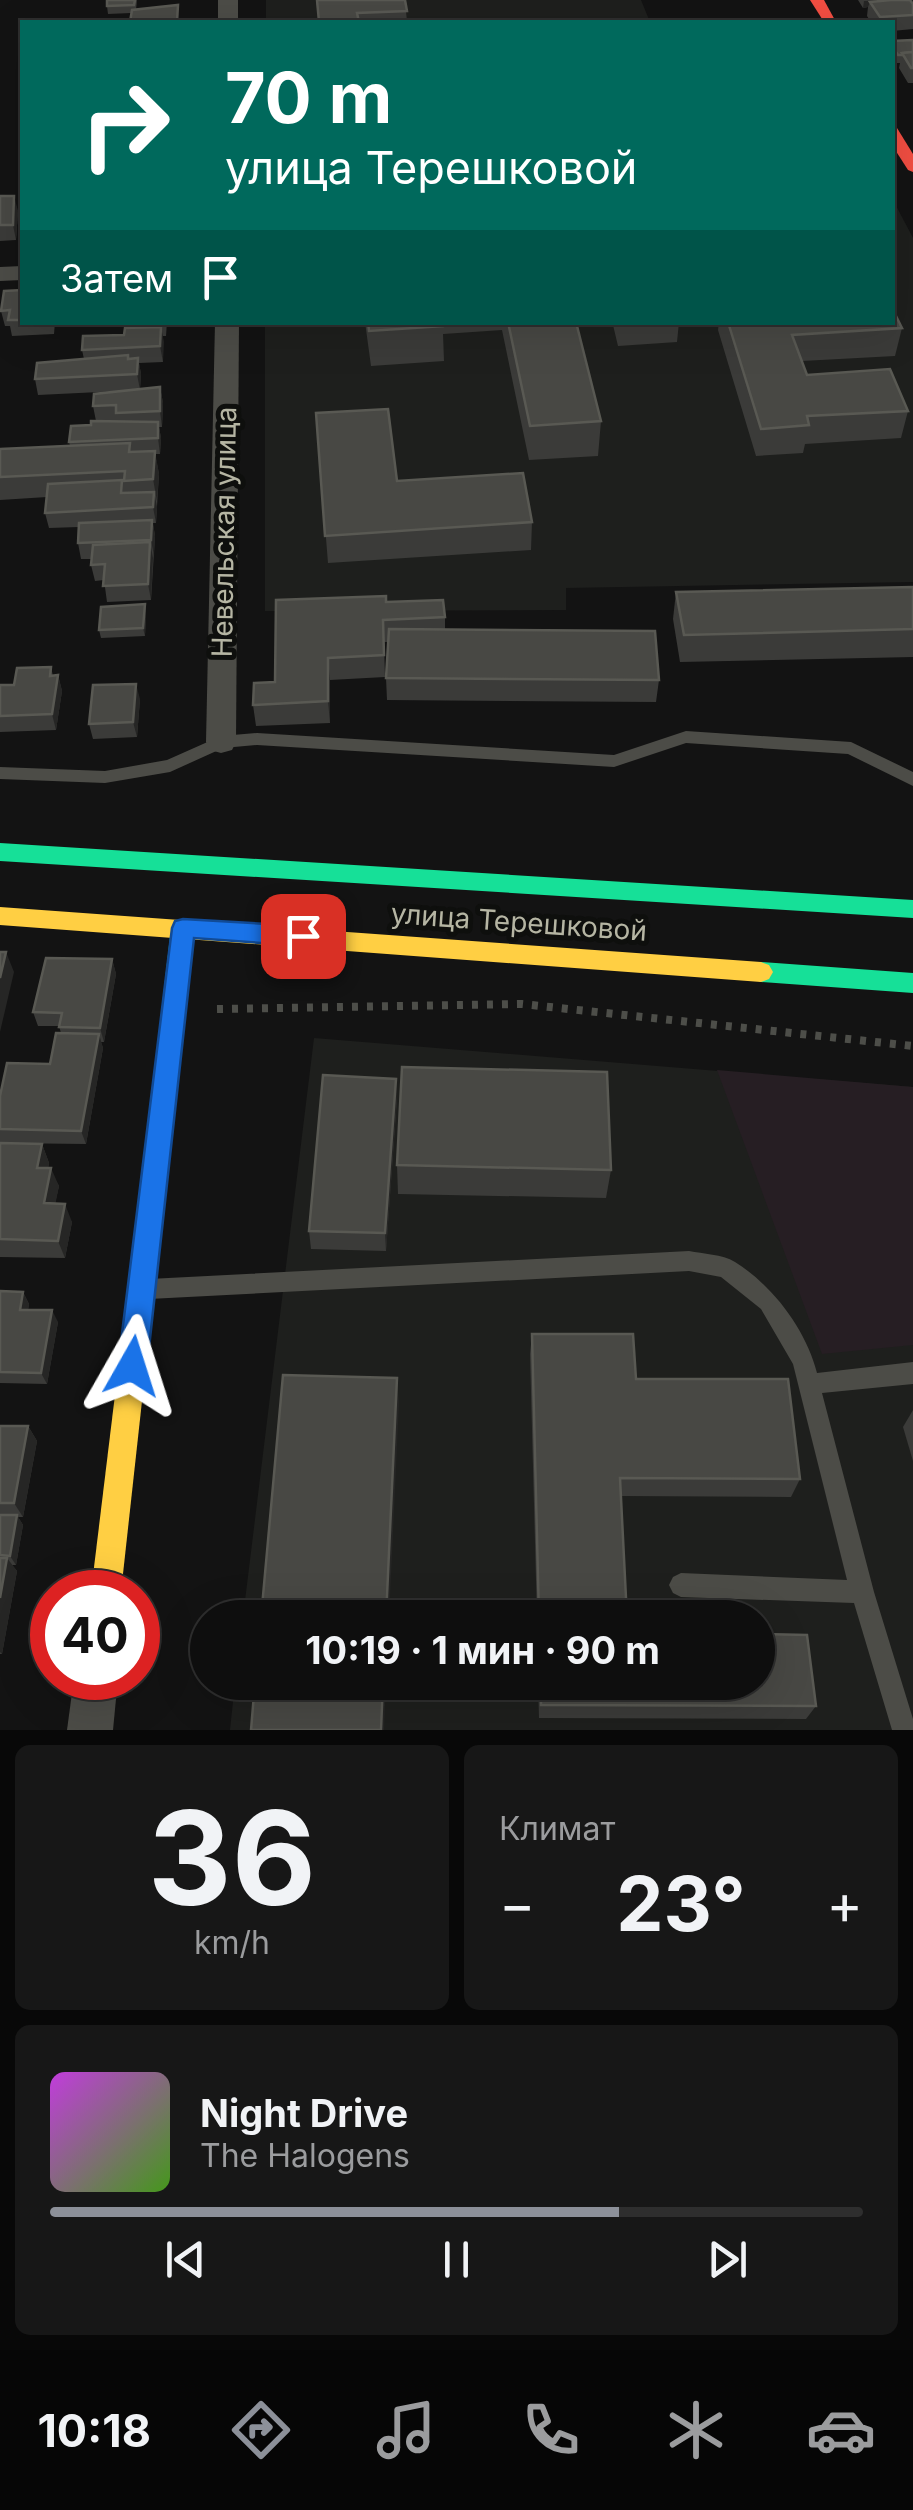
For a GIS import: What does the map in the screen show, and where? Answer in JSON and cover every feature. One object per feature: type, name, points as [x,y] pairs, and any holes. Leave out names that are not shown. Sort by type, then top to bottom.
[{"type":"main road","points":[[895,136],[913,167]]},
{"type":"main road","name":"улица Терешковой","points":[[0,852],[913,909]]},
{"type":"main road","name":"улица Терешковой","points":[[0,916],[462,946],[913,982]]},
{"type":"main road","points":[[109,1570],[183,928]]},
{"type":"street","name":"Невельская улица","points":[[222,742],[228,325]]},
{"type":"street","points":[[90,1730],[93,1700]]},
{"type":"lane","points":[[0,773],[105,777],[170,766],[222,742],[257,739],[614,760],[686,737],[851,748],[913,780]]},
{"type":"lane","points":[[461,973],[462,946]]},
{"type":"lane","points":[[141,1290],[690,1261],[726,1268],[768,1302],[803,1360],[862,1592],[904,1730]]},
{"type":"lane","points":[[808,1384],[913,1373]]},
{"type":"lane","points":[[680,1584],[862,1592]]},
{"type":"path","points":[[174,1010],[522,1004],[913,1046]]},
{"type":"shaded area","points":[[266,0],[641,0],[649,20],[266,20]]},
{"type":"shaded area","points":[[895,204],[913,238],[913,582],[566,588],[566,610],[265,611],[265,325],[895,325]]},
{"type":"shaded area","points":[[314,1038],[913,1087],[913,1730],[230,1730],[233,1700],[775,1700],[775,1600],[245,1600]]},
{"type":"shaded area","points":[[717,1070],[913,1087],[913,1345],[822,1354]]},
{"type":"building","points":[[107,0],[135,0],[134,5],[107,6]]},
{"type":"building","points":[[317,0],[405,0],[407,11],[357,13],[359,20],[319,20]]},
{"type":"building","points":[[910,0],[913,15],[880,17],[870,2]]},
{"type":"building","points":[[178,5],[177,20],[130,20],[132,10]]},
{"type":"building","points":[[913,40],[913,52],[898,55],[895,41]]},
{"type":"building","points":[[913,52],[913,68],[911,68],[902,53]]},
{"type":"building","points":[[0,196],[14,196],[13,225],[0,225]]},
{"type":"building","points":[[20,290],[20,320],[8,320],[10,310],[1,311],[4,291]]},
{"type":"building","points":[[895,314],[902,328],[792,335],[807,375],[890,369],[908,411],[807,416],[809,425],[761,429],[729,325],[895,325]]},
{"type":"building","points":[[368,325],[443,325],[443,326],[369,331]]},
{"type":"building","points":[[509,325],[577,325],[601,421],[530,426]]},
{"type":"building","points":[[161,327],[160,346],[82,350],[83,336],[124,335],[125,328]]},
{"type":"building","points":[[128,355],[128,359],[138,358],[137,374],[35,379],[37,363]]},
{"type":"building","points":[[160,387],[160,411],[116,413],[116,405],[93,406],[94,394]]},
{"type":"building","points":[[388,409],[397,481],[523,473],[532,522],[325,536],[316,413]]},
{"type":"building","points":[[91,421],[158,422],[158,438],[69,442],[71,426],[91,425]]},
{"type":"building","points":[[130,443],[129,452],[155,451],[153,479],[124,481],[125,471],[0,477],[0,449]]},
{"type":"building","points":[[122,480],[121,493],[154,492],[153,507],[45,513],[48,484]]},
{"type":"building","points":[[152,520],[151,540],[78,543],[79,523]]},
{"type":"building","points":[[150,542],[148,584],[103,586],[105,564],[91,565],[93,545]]},
{"type":"building","points":[[913,587],[913,629],[684,635],[676,592]]},
{"type":"building","points":[[386,596],[386,602],[443,600],[445,617],[383,620],[384,655],[328,658],[328,701],[253,705],[254,683],[275,682],[276,600]]},
{"type":"building","points":[[145,604],[143,628],[99,630],[101,607]]},
{"type":"building","points":[[389,629],[655,631],[659,680],[386,678]]},
{"type":"building","points":[[51,667],[50,676],[58,675],[52,714],[0,716],[0,685],[14,685],[17,668]]},
{"type":"building","points":[[136,684],[133,722],[89,724],[93,685]]},
{"type":"building","points":[[0,952],[6,952],[0,978]]},
{"type":"building","points":[[46,958],[112,959],[100,1028],[59,1027],[62,1013],[33,1012]]},
{"type":"building","points":[[56,1033],[99,1034],[81,1131],[0,1129],[0,1096],[7,1063],[50,1064]]},
{"type":"building","points":[[402,1067],[607,1072],[611,1170],[397,1165]]},
{"type":"building","points":[[323,1075],[396,1079],[385,1233],[309,1231]]},
{"type":"building","points":[[0,1143],[42,1144],[37,1168],[51,1168],[44,1203],[65,1204],[58,1241],[0,1239]]},
{"type":"building","points":[[0,1291],[23,1292],[20,1310],[52,1310],[41,1373],[0,1372]]},
{"type":"building","points":[[532,1334],[633,1334],[636,1379],[788,1379],[800,1479],[620,1478],[626,1600],[539,1600]]},
{"type":"building","points":[[283,1375],[397,1378],[387,1600],[263,1600]]},
{"type":"building","points":[[0,1426],[28,1426],[14,1503],[0,1503]]},
{"type":"building","points":[[0,1515],[17,1515],[10,1556],[0,1555]]},
{"type":"building","points":[[0,1558],[7,1558],[0,1598]]},
{"type":"building","points":[[775,1634],[807,1635],[816,1706],[541,1705],[541,1700],[775,1700]]},
{"type":"building","points":[[254,1700],[382,1700],[381,1730],[251,1730]]},
{"type":"traffic: fast","points":[[0,852],[913,909]]},
{"type":"traffic: fast","points":[[166,1074],[183,928]]},
{"type":"traffic: fast","points":[[761,972],[913,983]]},
{"type":"traffic: slow","points":[[0,916],[761,972]]},
{"type":"traffic: slow","points":[[109,1570],[166,1074]]},
{"type":"traffic: jam","points":[[817,0],[829,20]]},
{"type":"traffic: jam","points":[[895,136],[913,167]]},
{"type":"route","points":[[132,1366],[183,928],[303,936]]}]
